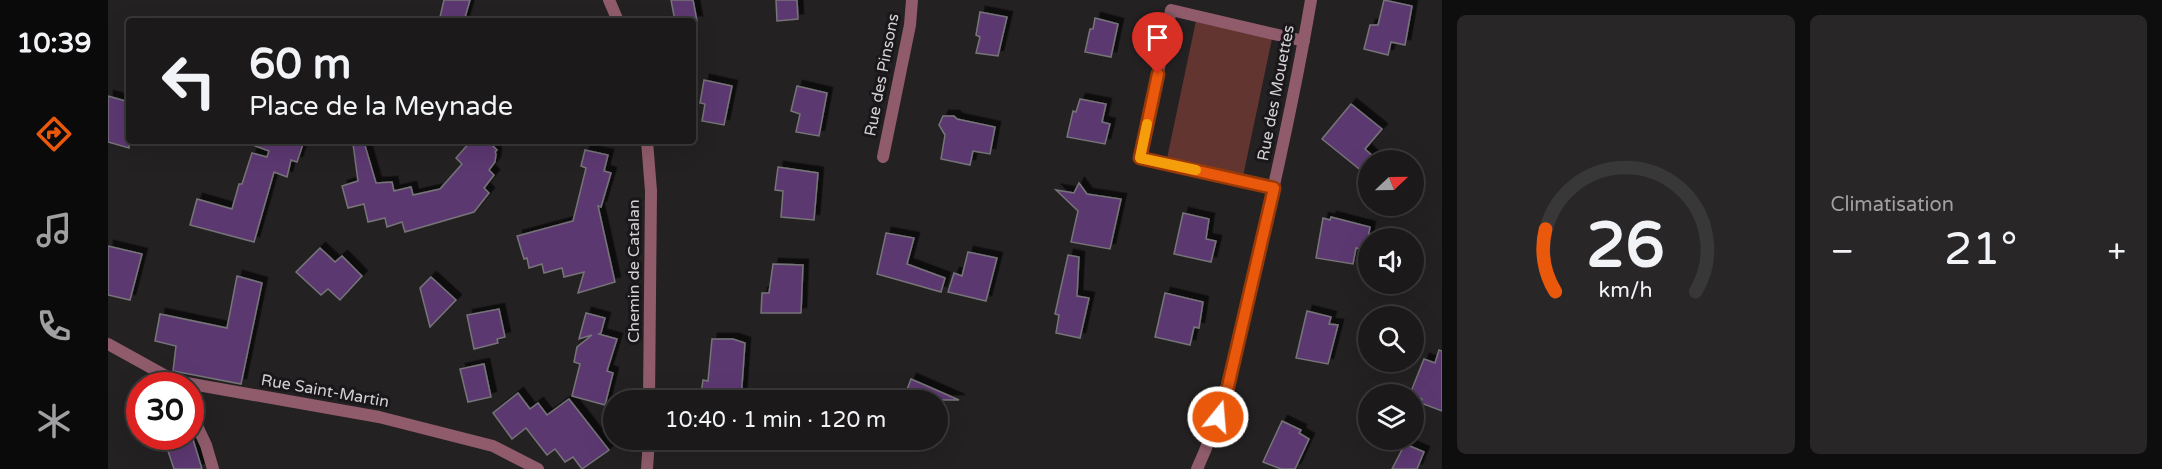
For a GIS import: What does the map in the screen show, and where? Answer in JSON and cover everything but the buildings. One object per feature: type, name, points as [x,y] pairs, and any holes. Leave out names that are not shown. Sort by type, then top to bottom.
[{"type":"street","points":[[609,0],[617,18]]},
{"type":"street","name":"Rue des Pinsons","points":[[884,157],[910,25],[912,0]]},
{"type":"street","name":"Rue des Mouettes","points":[[1197,469],[1211,439],[1226,395],[1274,188],[1311,0]]},
{"type":"street","points":[[1274,188],[1140,158],[1171,10],[1304,41]]},
{"type":"street","name":"Chemin de Catalan","points":[[647,144],[651,191],[649,390]]},
{"type":"street","name":"Rue Saint-Martin","points":[[108,344],[157,372]]},
{"type":"street","name":"Rue Saint-Martin","points":[[204,388],[379,417],[493,446],[538,469]]},
{"type":"street","points":[[204,441],[213,469]]},
{"type":"street","points":[[647,469],[648,450]]},
{"type":"shaded area","points":[[1197,16],[1273,34],[1242,181],[1166,163]]},
{"type":"slow traffic","points":[[1147,124],[1140,158],[1196,170]]},
{"type":"route","points":[[1158,74],[1140,158],[1274,188],[1226,395],[1218,417]]}]
